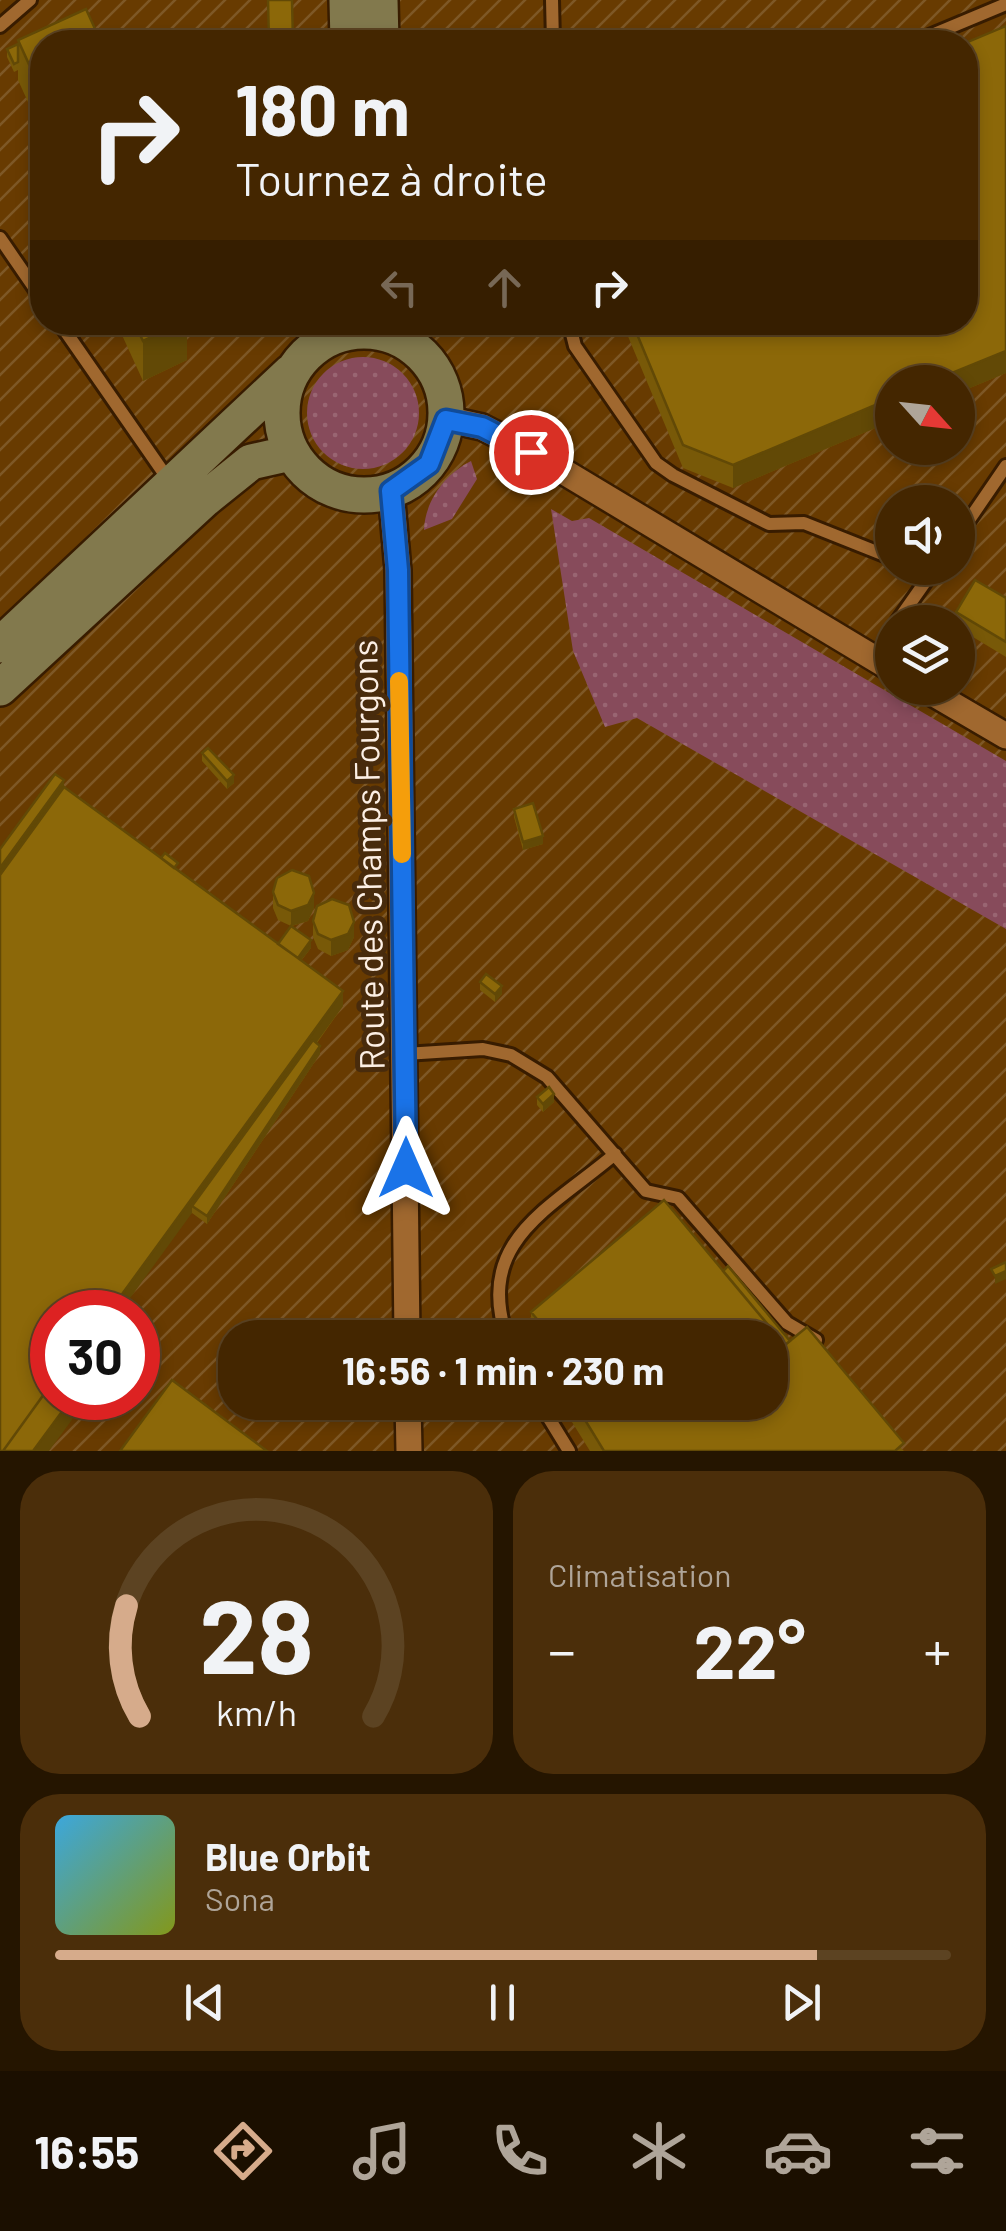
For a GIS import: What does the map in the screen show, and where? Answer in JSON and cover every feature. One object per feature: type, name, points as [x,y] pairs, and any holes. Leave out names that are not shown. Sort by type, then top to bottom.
[{"type":"main road","points":[[348,0],[348,30]]},
{"type":"main road","points":[[380,0],[381,30]]},
{"type":"main road","points":[[0,645],[314,346],[333,335]]},
{"type":"main road","points":[[292,371],[282,412],[291,454],[309,476],[334,491],[362,496],[391,491],[429,464],[446,420],[444,394],[434,370],[400,335]]},
{"type":"main road","points":[[0,688],[204,499],[251,462],[291,454]]},
{"type":"street","points":[[446,420],[482,427],[531,452],[875,659]]},
{"type":"street","name":"Route des Champs Fourgons","points":[[391,491],[398,589],[408,1320]]},
{"type":"street","points":[[953,705],[1006,736]]},
{"type":"street","points":[[408,1420],[409,1451]]},
{"type":"lane","points":[[0,26],[30,0]]},
{"type":"lane","points":[[552,0],[553,30]]},
{"type":"lane","points":[[944,30],[1006,4]]},
{"type":"lane","points":[[0,238],[30,282]]},
{"type":"lane","points":[[68,335],[172,484]]},
{"type":"lane","points":[[573,335],[575,346],[656,464],[769,524],[804,522],[875,551]]},
{"type":"lane","points":[[975,511],[1006,466]]},
{"type":"lane","points":[[405,1054],[483,1049],[510,1055],[562,1090],[646,1191],[678,1198],[787,1323],[812,1336],[824,1350]]},
{"type":"lane","points":[[502,1320],[495,1290],[514,1240],[614,1154]]},
{"type":"lane","points":[[550,1420],[569,1451]]},
{"type":"shaded area","points":[[0,0],[1006,0],[1006,1451],[0,1451]]},
{"type":"shaded area","points":[[363,357],[384,362],[402,374],[414,392],[419,413],[414,434],[402,452],[384,464],[363,469],[342,464],[324,452],[312,434],[307,413],[312,392],[324,374],[342,362]]},
{"type":"shaded area","points":[[471,461],[477,479],[452,519],[424,530],[428,509],[438,490]]},
{"type":"shaded area","points":[[551,509],[572,521],[589,518],[875,685],[875,705],[910,705],[1006,761],[1006,929],[637,718],[605,727],[573,651]]},
{"type":"building","points":[[268,0],[292,0],[293,30],[269,30]]},
{"type":"building","points":[[86,9],[96,30],[40,30]]},
{"type":"building","points":[[1006,26],[1006,351],[972,365],[875,365],[875,405],[733,465],[683,445],[637,335],[978,335],[978,38]]},
{"type":"building","points":[[30,35],[30,66],[18,40]]},
{"type":"building","points":[[18,44],[18,62],[14,64],[7,49]]},
{"type":"building","points":[[975,580],[1006,598],[1006,642],[975,623],[975,605],[960,605]]},
{"type":"building","points":[[208,748],[234,775],[227,781],[202,753]]},
{"type":"building","points":[[55,774],[64,780],[0,868],[0,849]]},
{"type":"building","points":[[64,787],[343,991],[125,1290],[30,1290],[30,1414],[3,1451],[0,1451],[0,875]]},
{"type":"building","points":[[533,803],[543,836],[523,842],[514,809]]},
{"type":"building","points":[[165,853],[178,863],[174,868],[161,858]]},
{"type":"building","points":[[292,870],[309,876],[314,893],[308,905],[291,911],[278,905],[273,892],[277,878]]},
{"type":"building","points":[[332,899],[349,905],[354,922],[348,934],[331,940],[318,934],[313,921],[317,906]]},
{"type":"building","points":[[291,926],[311,940],[298,958],[278,944]]},
{"type":"building","points":[[486,974],[502,986],[495,994],[480,982]]},
{"type":"building","points":[[313,1040],[320,1046],[207,1216],[192,1206]]},
{"type":"building","points":[[549,1087],[554,1094],[543,1104],[537,1097]]},
{"type":"building","points":[[664,1200],[764,1320],[538,1320],[531,1312]]},
{"type":"building","points":[[1006,1262],[1006,1271],[995,1276],[991,1269]]},
{"type":"building","points":[[728,1266],[773,1320],[764,1320],[723,1271]]},
{"type":"building","points":[[807,1327],[904,1443],[895,1451],[604,1451],[585,1420],[788,1420],[788,1343]]},
{"type":"building","points":[[172,1380],[218,1414],[218,1420],[226,1420],[267,1451],[120,1451],[143,1420],[160,1420],[160,1396]]},
{"type":"building","points":[[30,1414],[30,1420],[56,1420],[33,1451],[3,1451]]},
{"type":"slow traffic","points":[[399,681],[402,854]]},
{"type":"route","points":[[406,1168],[398,570],[391,491],[412,480],[429,464],[446,420],[482,427],[531,452]]}]
